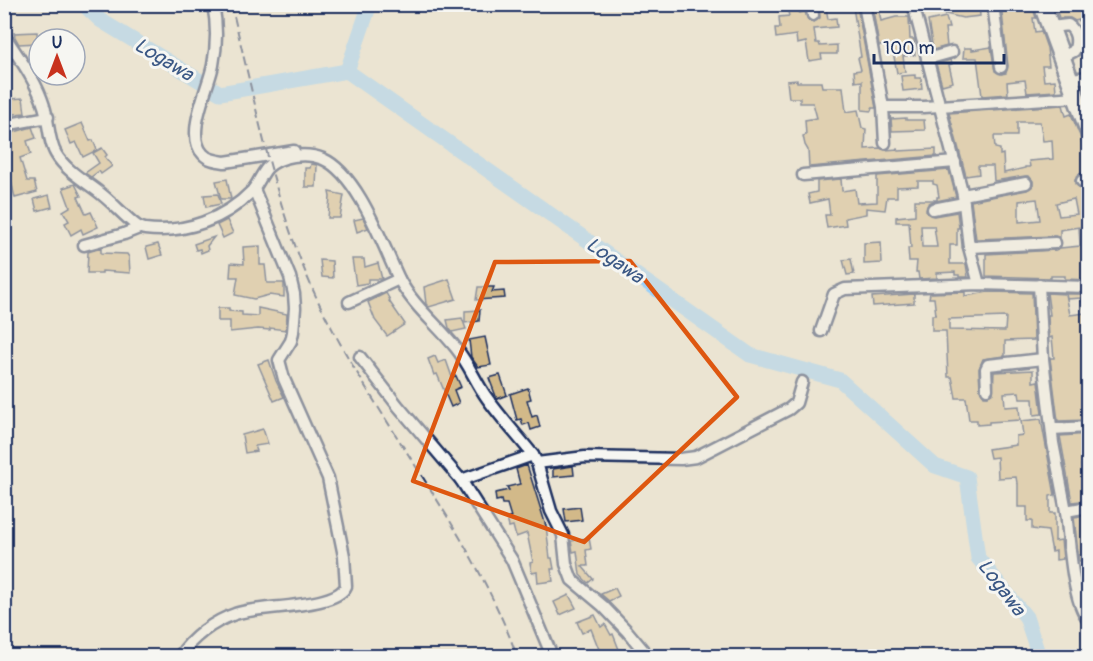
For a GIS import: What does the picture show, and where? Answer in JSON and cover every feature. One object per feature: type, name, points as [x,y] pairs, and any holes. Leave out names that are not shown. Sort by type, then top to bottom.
[{"type":"highway","points":[[1042,4],[1089,129]]},
{"type":"street","points":[[213,4],[216,22],[213,65],[199,114],[196,135],[197,144],[203,154],[213,160],[225,162],[287,151],[304,152],[308,156]]},
{"type":"street","points":[[864,4],[883,107],[885,143]]},
{"type":"street","points":[[913,4],[955,162],[963,199],[969,247],[980,284]]},
{"type":"street","points":[[993,4],[1001,66]]},
{"type":"street","points":[[4,35],[34,80],[41,118],[53,149],[61,161],[139,228]]},
{"type":"street","points":[[927,59],[952,52]]},
{"type":"street","points":[[1071,79],[1089,77]]},
{"type":"street","points":[[883,107],[924,107],[1077,97]]},
{"type":"street","points":[[4,125],[41,118]]},
{"type":"street","points":[[84,245],[139,228],[163,230],[204,223],[229,209],[254,189],[268,167],[286,158],[308,156],[330,162],[355,190],[387,249],[399,279],[416,306],[459,351],[486,396],[535,459],[551,511],[564,535],[566,564],[572,580],[603,606],[648,657]]},
{"type":"street","points":[[803,175],[955,162]]},
{"type":"street","points":[[933,209],[1026,183]]},
{"type":"street","points":[[180,657],[193,640],[234,614],[308,604],[340,594],[346,586],[344,556],[328,478],[279,363],[281,355],[291,341],[293,332],[296,308],[292,285],[254,189]]},
{"type":"street","points":[[969,247],[1055,243]]},
{"type":"street","points":[[349,302],[399,279]]},
{"type":"street","points":[[821,331],[831,300],[839,291],[980,284],[1089,287]]},
{"type":"street","points":[[1039,285],[1043,358],[1052,429],[1078,597],[1084,614],[1089,619]]},
{"type":"street","points":[[360,357],[461,480],[512,560],[552,657]]},
{"type":"street","points":[[987,388],[986,369],[988,365],[1043,358]]},
{"type":"street","points":[[461,480],[535,459],[585,457],[681,459],[696,457],[789,409],[796,403],[802,382]]},
{"type":"street","points":[[1052,429],[1089,427]]},
{"type":"street","points":[[1066,511],[1089,507]]},
{"type":"highlighted area","points":[[630,261],[737,397],[584,542],[413,481],[495,262]]},
{"type":"building","points":[[797,4],[799,13],[805,12],[808,20],[814,22],[820,18],[819,8],[826,7],[828,19],[836,18],[837,27],[814,29],[816,43],[820,46],[837,45],[837,54],[821,54],[822,59],[809,61],[806,42],[797,44],[796,35],[776,38],[775,28],[780,28],[779,17],[789,16],[787,7]]},
{"type":"building","points":[[872,4],[878,5],[881,21],[896,17],[909,17],[910,39],[914,39],[915,55],[903,56],[905,72],[897,73],[892,46],[879,46]]},
{"type":"building","points":[[944,4],[979,4],[980,16],[963,18],[945,14]]},
{"type":"building","points":[[1001,4],[1032,4],[1036,18],[1033,18],[1035,32],[1041,31],[1047,48],[1049,66],[1042,66],[1044,81],[1055,80],[1056,91],[1027,93],[1025,80],[1007,82],[1008,94],[982,96],[977,58],[963,58],[964,48],[972,48],[972,50],[991,47],[995,71],[1001,74],[1006,73],[1008,66]]},
{"type":"building","points":[[1058,4],[1089,4],[1089,46],[1087,46],[1079,20],[1059,18]]},
{"type":"building","points":[[857,6],[876,108],[872,108],[871,111],[862,110],[862,81],[855,82],[854,71],[861,70],[853,7]]},
{"type":"building","points":[[946,17],[949,28],[945,28],[947,46],[933,50],[928,21]]},
{"type":"building","points":[[27,32],[27,44],[19,44],[14,33]]},
{"type":"building","points":[[951,60],[952,64],[949,65],[953,82],[942,85],[936,64]]},
{"type":"building","points":[[915,75],[915,78],[921,78],[922,89],[903,91],[901,76]]},
{"type":"building","points":[[797,80],[797,82],[821,82],[822,87],[843,87],[846,112],[858,110],[862,128],[866,129],[865,149],[898,149],[898,151],[936,149],[936,156],[809,167],[808,150],[803,136],[806,135],[805,120],[817,118],[813,103],[800,103],[800,98],[789,98],[787,81]]},
{"type":"building","points":[[9,81],[11,99],[23,98],[25,113],[4,115],[4,82]]},
{"type":"building","points":[[1063,105],[1066,116],[1071,114],[1080,136],[1089,171],[1079,174],[1075,184],[1080,188],[1089,187],[1089,280],[1065,279],[1065,276],[1051,276],[1051,278],[986,276],[986,254],[1055,250],[1080,246],[1079,227],[1060,230],[1060,238],[1055,236],[976,239],[971,201],[1027,190],[1033,186],[1033,181],[1029,176],[1025,176],[994,181],[993,166],[978,166],[979,174],[966,176],[949,113]],"holes":[[[1017,122],[1040,122],[1043,141],[1052,140],[1053,159],[1029,161],[1030,167],[1004,173],[1003,154],[1000,155],[1000,149],[995,148],[994,136],[1017,136]],[[1037,199],[1040,220],[1019,222],[1019,201]],[[1074,199],[1077,214],[1059,216],[1056,203]]]},
{"type":"building","points":[[906,118],[906,120],[924,120],[925,130],[892,131],[891,119]]},
{"type":"building","points":[[82,123],[97,150],[83,157],[76,142],[71,144],[65,130]]},
{"type":"building","points":[[32,127],[36,138],[27,141],[31,154],[20,158],[27,181],[34,181],[37,192],[15,198],[4,150],[4,135]]},
{"type":"building","points":[[102,148],[112,166],[101,174],[99,171],[91,177],[85,173],[99,163],[93,153]]},
{"type":"building","points":[[311,164],[317,165],[316,187],[305,187],[305,168],[310,168]]},
{"type":"building","points":[[949,170],[956,197],[931,202],[926,210],[928,214],[934,216],[957,212],[959,228],[957,228],[957,245],[950,245],[950,264],[966,264],[968,277],[959,277],[955,275],[955,272],[937,273],[937,278],[919,279],[918,272],[916,272],[917,261],[909,261],[908,248],[911,248],[909,222],[896,222],[896,217],[915,215],[915,200],[937,200],[939,197],[937,185],[933,184],[933,181],[918,181],[918,186],[897,187],[897,197],[887,197],[885,210],[866,208],[866,214],[845,218],[846,225],[827,228],[825,215],[830,215],[828,199],[810,203],[808,194],[817,192],[817,181],[841,179],[842,191],[855,189],[857,203],[877,202],[877,176]],"holes":[[[921,226],[934,226],[937,247],[922,247]]]},
{"type":"building","points":[[227,179],[231,199],[221,199],[216,181]]},
{"type":"building","points":[[75,184],[86,214],[91,212],[98,227],[83,234],[81,229],[71,235],[65,223],[69,221],[63,211],[70,207],[63,188]]},
{"type":"building","points":[[329,192],[344,195],[340,218],[328,218]]},
{"type":"building","points":[[218,194],[221,204],[206,207],[204,195]]},
{"type":"building","points":[[49,195],[52,207],[37,211],[34,199]]},
{"type":"building","points":[[363,218],[368,228],[357,232],[354,220]]},
{"type":"building","points":[[227,220],[233,233],[223,238],[217,225]]},
{"type":"building","points":[[214,237],[207,246],[208,250],[201,253],[200,249],[196,250],[194,244]]},
{"type":"building","points":[[881,242],[882,263],[864,264],[864,243]]},
{"type":"building","points":[[158,244],[162,255],[149,259],[146,247]]},
{"type":"building","points":[[260,246],[260,265],[265,265],[267,283],[284,283],[284,297],[269,295],[254,299],[235,295],[238,277],[230,277],[231,263],[244,264],[243,247]]},
{"type":"building","points":[[101,248],[101,253],[127,254],[130,273],[102,271],[102,273],[87,273],[88,252]]},
{"type":"building","points":[[352,259],[364,259],[365,267],[378,263],[382,279],[368,279],[368,283],[356,285]]},
{"type":"building","points":[[851,259],[854,274],[847,275],[843,260]]},
{"type":"building","points":[[320,260],[332,261],[333,278],[322,277]]},
{"type":"building","points":[[449,279],[456,299],[429,307],[426,304],[424,287]]},
{"type":"building","points":[[478,287],[494,287],[492,292],[504,291],[505,298],[476,300]]},
{"type":"building","points":[[965,292],[965,296],[988,292],[1032,293],[1034,340],[1005,341],[1005,356],[983,359],[979,369],[980,389],[984,396],[993,393],[994,372],[1033,370],[1033,382],[1038,381],[1042,414],[1034,415],[1033,399],[1020,399],[1019,392],[1004,393],[1005,407],[1019,406],[1020,420],[977,425],[977,420],[969,420],[966,398],[956,398],[952,377],[948,377],[946,331],[932,331],[932,315],[936,315],[934,298],[929,298],[930,293]],"holes":[[[1006,317],[1005,331],[949,330],[949,319]]]},
{"type":"building","points":[[386,293],[405,324],[387,336],[375,320],[368,302]]},
{"type":"building","points":[[1047,293],[1089,294],[1089,379],[1086,380],[1089,420],[1058,421],[1050,358],[1054,358],[1052,337],[1049,338],[1048,315],[1050,315]],"holes":[[[1081,298],[1085,313],[1070,315],[1067,299]]]},
{"type":"building","points":[[914,294],[914,303],[873,306],[872,297]]},
{"type":"building","points":[[218,308],[229,308],[229,311],[242,312],[242,315],[258,316],[258,308],[287,314],[286,330],[270,328],[270,330],[230,332],[230,321],[218,321]]},
{"type":"building","points":[[480,310],[479,321],[465,323],[465,311]]},
{"type":"building","points":[[462,318],[466,329],[452,332],[447,320]]},
{"type":"building","points":[[485,337],[491,365],[478,367],[471,357],[469,340]]},
{"type":"building","points":[[435,356],[438,363],[446,360],[452,377],[456,376],[461,387],[454,390],[459,403],[451,407],[428,359]]},
{"type":"building","points":[[269,360],[284,397],[274,401],[258,364]]},
{"type":"building","points":[[500,375],[507,395],[497,399],[489,378]]},
{"type":"building","points":[[528,388],[531,399],[527,400],[532,417],[537,415],[540,427],[531,430],[529,423],[523,425],[521,419],[517,420],[510,394]]},
{"type":"building","points":[[1041,419],[1055,495],[1050,496],[1050,513],[1055,513],[1055,541],[1061,540],[1063,559],[1056,560],[1056,551],[1052,552],[1048,531],[1032,529],[1032,521],[1027,521],[1027,507],[1018,507],[1016,477],[998,478],[997,457],[990,458],[988,449],[1016,445],[1016,436],[1023,435],[1021,421]]},
{"type":"building","points":[[263,429],[268,444],[255,446],[257,451],[245,453],[242,435]]},
{"type":"building","points":[[1089,434],[1089,465],[1081,465],[1084,484],[1089,483],[1089,500],[1072,502],[1060,436]]},
{"type":"building","points":[[527,465],[546,526],[550,558],[552,558],[554,569],[551,569],[553,581],[538,583],[537,572],[532,573],[530,563],[533,562],[527,533],[516,537],[513,526],[509,527],[507,519],[511,517],[507,504],[502,504],[501,500],[496,501],[495,493],[509,490],[507,487],[520,484],[516,469]]},
{"type":"building","points":[[573,466],[574,475],[553,477],[553,469]]},
{"type":"building","points":[[580,507],[582,520],[566,522],[564,509]]},
{"type":"building","points":[[1089,515],[1089,560],[1079,561],[1074,517]]},
{"type":"building","points":[[589,538],[591,549],[586,550],[588,566],[582,566],[593,579],[588,583],[580,575],[577,551],[573,552],[571,541]]},
{"type":"building","points":[[1089,573],[1089,598],[1086,598],[1081,574]]},
{"type":"building","points":[[615,588],[619,596],[609,601],[601,594]]},
{"type":"building","points":[[569,595],[576,608],[560,615],[554,602]]},
{"type":"building","points":[[595,615],[601,627],[605,624],[611,635],[613,634],[622,657],[602,657],[591,629],[582,633],[577,622]]},
{"type":"waterway","name":"Logawa","points":[[83,4],[100,20],[220,93],[347,71],[750,355],[840,380],[935,466],[967,477],[978,558],[1026,617],[1039,656]]},
{"type":"waterway","points":[[347,71],[370,4]]},
{"type":"railway","points":[[231,4],[269,162],[293,240],[308,277],[347,356],[452,524],[476,567],[498,610],[517,656]]}]
